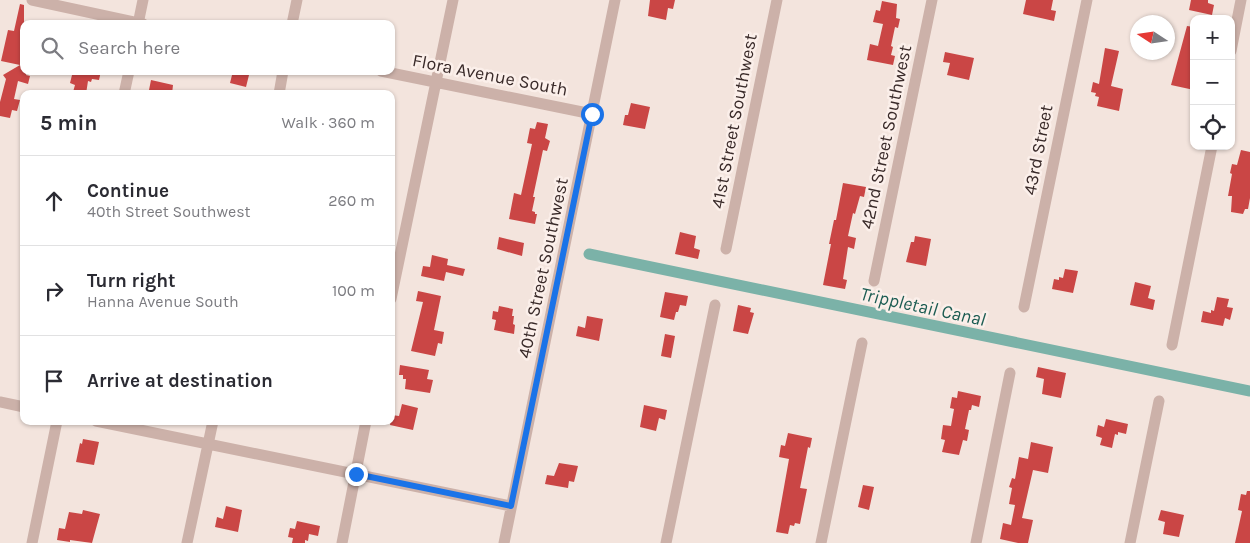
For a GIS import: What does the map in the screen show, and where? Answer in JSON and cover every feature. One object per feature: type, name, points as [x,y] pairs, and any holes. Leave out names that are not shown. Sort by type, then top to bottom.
[{"type":"street","points":[[32,0],[126,20]]},
{"type":"street","points":[[140,20],[143,0]]},
{"type":"street","points":[[293,20],[297,0]]},
{"type":"street","points":[[395,279],[453,0]]},
{"type":"street","name":"40th Street Southwest","points":[[504,543],[615,0]]},
{"type":"street","name":"41st Street Southwest","points":[[726,249],[777,0]]},
{"type":"street","name":"42nd Street Southwest","points":[[874,281],[932,0]]},
{"type":"street","name":"43rd Street","points":[[1024,307],[1087,0]]},
{"type":"street","points":[[1235,31],[1241,0]]},
{"type":"street","name":"Flora Avenue South","points":[[395,74],[592,114]]},
{"type":"street","points":[[125,90],[128,75]]},
{"type":"street","points":[[280,90],[282,75]]},
{"type":"street","points":[[1172,344],[1211,150]]},
{"type":"street","points":[[666,543],[714,305]]},
{"type":"street","points":[[821,543],[862,343]]},
{"type":"street","points":[[976,543],[1010,373]]},
{"type":"street","points":[[1130,543],[1160,401]]},
{"type":"street","points":[[0,402],[20,406]]},
{"type":"street","points":[[32,543],[56,425]]},
{"type":"street","points":[[115,425],[511,506]]},
{"type":"street","points":[[188,543],[211,425]]},
{"type":"street","points":[[342,543],[365,425]]},
{"type":"building","points":[[650,0],[675,0],[673,9],[668,8],[666,20],[648,16]]},
{"type":"building","points":[[1026,0],[1053,0],[1051,10],[1056,11],[1054,21],[1023,14]]},
{"type":"building","points":[[1191,0],[1208,0],[1208,3],[1214,5],[1212,15],[1189,10]]},
{"type":"building","points":[[882,1],[897,4],[896,18],[900,19],[898,28],[895,27],[891,46],[893,47],[891,55],[895,56],[893,65],[867,60],[870,44],[878,46],[883,24],[873,22],[876,10],[880,11]]},
{"type":"building","points":[[20,4],[24,5],[24,20],[20,20],[20,65],[1,61],[8,30],[14,31]]},
{"type":"building","points":[[1187,26],[1190,26],[1190,89],[1171,85]]},
{"type":"building","points":[[1105,48],[1119,51],[1111,86],[1123,89],[1119,111],[1097,106],[1099,97],[1095,96],[1096,93],[1091,92],[1093,82],[1099,84]]},
{"type":"building","points":[[945,52],[974,58],[969,80],[947,75],[950,63],[943,62]]},
{"type":"building","points":[[20,65],[20,75],[30,76],[28,84],[18,81],[14,99],[20,100],[17,111],[12,110],[10,118],[0,116],[0,102],[6,79],[3,75]]},
{"type":"building","points":[[72,75],[100,75],[99,80],[92,79],[91,82],[88,81],[87,90],[74,90],[75,85],[70,83]]},
{"type":"building","points":[[232,75],[249,75],[246,87],[230,83]]},
{"type":"building","points":[[151,80],[173,85],[172,90],[149,90]]},
{"type":"building","points":[[631,103],[650,107],[645,129],[623,125],[625,115],[628,115]]},
{"type":"building","points":[[537,122],[548,124],[545,138],[550,141],[547,151],[543,150],[533,197],[535,197],[532,211],[537,214],[535,224],[509,219],[514,193],[521,195],[532,144],[527,143],[530,128],[535,129]]},
{"type":"building","points":[[1241,150],[1250,152],[1250,198],[1248,209],[1245,209],[1243,214],[1231,212],[1232,196],[1228,196],[1232,164],[1237,165]]},
{"type":"building","points":[[843,183],[866,187],[864,197],[860,196],[855,214],[853,213],[848,236],[856,238],[854,249],[848,247],[843,279],[847,280],[845,289],[823,285],[831,244],[829,244]]},
{"type":"building","points":[[680,232],[696,236],[694,248],[700,250],[698,259],[675,254]]},
{"type":"building","points":[[915,236],[931,239],[926,266],[906,262],[911,242],[914,242]]},
{"type":"building","points":[[499,237],[524,243],[522,256],[497,249]]},
{"type":"building","points":[[432,255],[448,259],[447,265],[465,269],[463,276],[446,272],[444,281],[421,276],[423,266],[430,267]]},
{"type":"building","points":[[1065,269],[1078,271],[1073,293],[1052,289],[1054,279],[1059,280],[1059,277],[1063,278]]},
{"type":"building","points":[[1135,282],[1151,286],[1148,298],[1155,300],[1153,310],[1130,305]]},
{"type":"building","points":[[418,291],[441,296],[434,330],[444,332],[442,344],[438,343],[435,356],[411,351],[423,302],[416,301]]},
{"type":"building","points":[[665,292],[688,296],[686,306],[680,305],[674,320],[660,317]]},
{"type":"building","points":[[1217,297],[1229,299],[1227,307],[1233,308],[1230,320],[1225,318],[1223,326],[1201,322],[1203,311],[1211,313],[1211,310],[1214,311]]},
{"type":"building","points":[[738,305],[751,308],[750,312],[754,313],[748,334],[733,331]]},
{"type":"building","points":[[499,306],[513,309],[514,334],[494,330],[496,320],[492,319],[493,311],[498,312]]},
{"type":"building","points":[[587,316],[603,319],[599,341],[576,336],[578,326],[585,328]]},
{"type":"building","points":[[665,334],[675,336],[671,358],[661,356]]},
{"type":"building","points":[[400,365],[429,370],[427,379],[433,380],[430,393],[405,389],[406,379],[403,379],[403,375],[399,375]]},
{"type":"building","points":[[1038,367],[1066,373],[1061,398],[1042,394],[1044,379],[1036,377]]},
{"type":"building","points":[[958,391],[981,396],[979,407],[972,405],[971,410],[969,410],[965,429],[969,430],[967,441],[963,440],[959,455],[942,452],[945,440],[941,439],[943,425],[951,426],[954,409],[950,408],[952,397],[957,398]]},
{"type":"building","points":[[402,404],[418,408],[413,430],[390,425],[395,425],[395,415],[399,416]]},
{"type":"building","points":[[644,405],[667,410],[665,420],[659,418],[656,431],[640,427]]},
{"type":"building","points":[[1106,419],[1128,424],[1126,434],[1118,432],[1118,435],[1115,434],[1112,448],[1100,445],[1102,438],[1096,436],[1098,425],[1104,427]]},
{"type":"building","points":[[788,433],[812,438],[810,448],[808,447],[800,488],[807,489],[800,524],[790,525],[788,534],[776,532],[789,459],[779,457],[781,445],[785,446]]},
{"type":"building","points":[[83,439],[99,442],[94,465],[76,462],[80,443],[82,444]]},
{"type":"building","points":[[1031,442],[1053,447],[1048,473],[1033,470],[1022,518],[1033,520],[1028,543],[1000,539],[1003,523],[1011,525],[1015,505],[1009,504],[1012,488],[1009,487],[1012,478],[1015,479],[1019,457],[1028,459]]},
{"type":"building","points":[[559,463],[578,466],[574,482],[569,481],[568,488],[545,484],[547,475],[554,476]]},
{"type":"building","points":[[863,485],[874,487],[869,510],[858,507]]},
{"type":"building","points":[[1247,491],[1250,491],[1250,543],[1235,543],[1242,511],[1238,510],[1241,494],[1246,495]]},
{"type":"building","points":[[226,506],[242,510],[238,532],[215,527],[217,517],[223,519]]},
{"type":"building","points":[[83,510],[100,514],[92,543],[57,540],[59,528],[65,529],[69,512],[82,514]]},
{"type":"building","points":[[1161,510],[1184,515],[1179,537],[1163,534],[1165,522],[1158,520]]},
{"type":"building","points":[[297,521],[320,526],[318,536],[309,534],[308,541],[305,540],[305,543],[292,543],[293,538],[288,537],[290,528],[295,529]]},
{"type":"waterway","name":"Trippletail Canal","points":[[589,254],[1250,391]]},
{"type":"route","points":[[356,474],[511,506],[592,114]]}]
